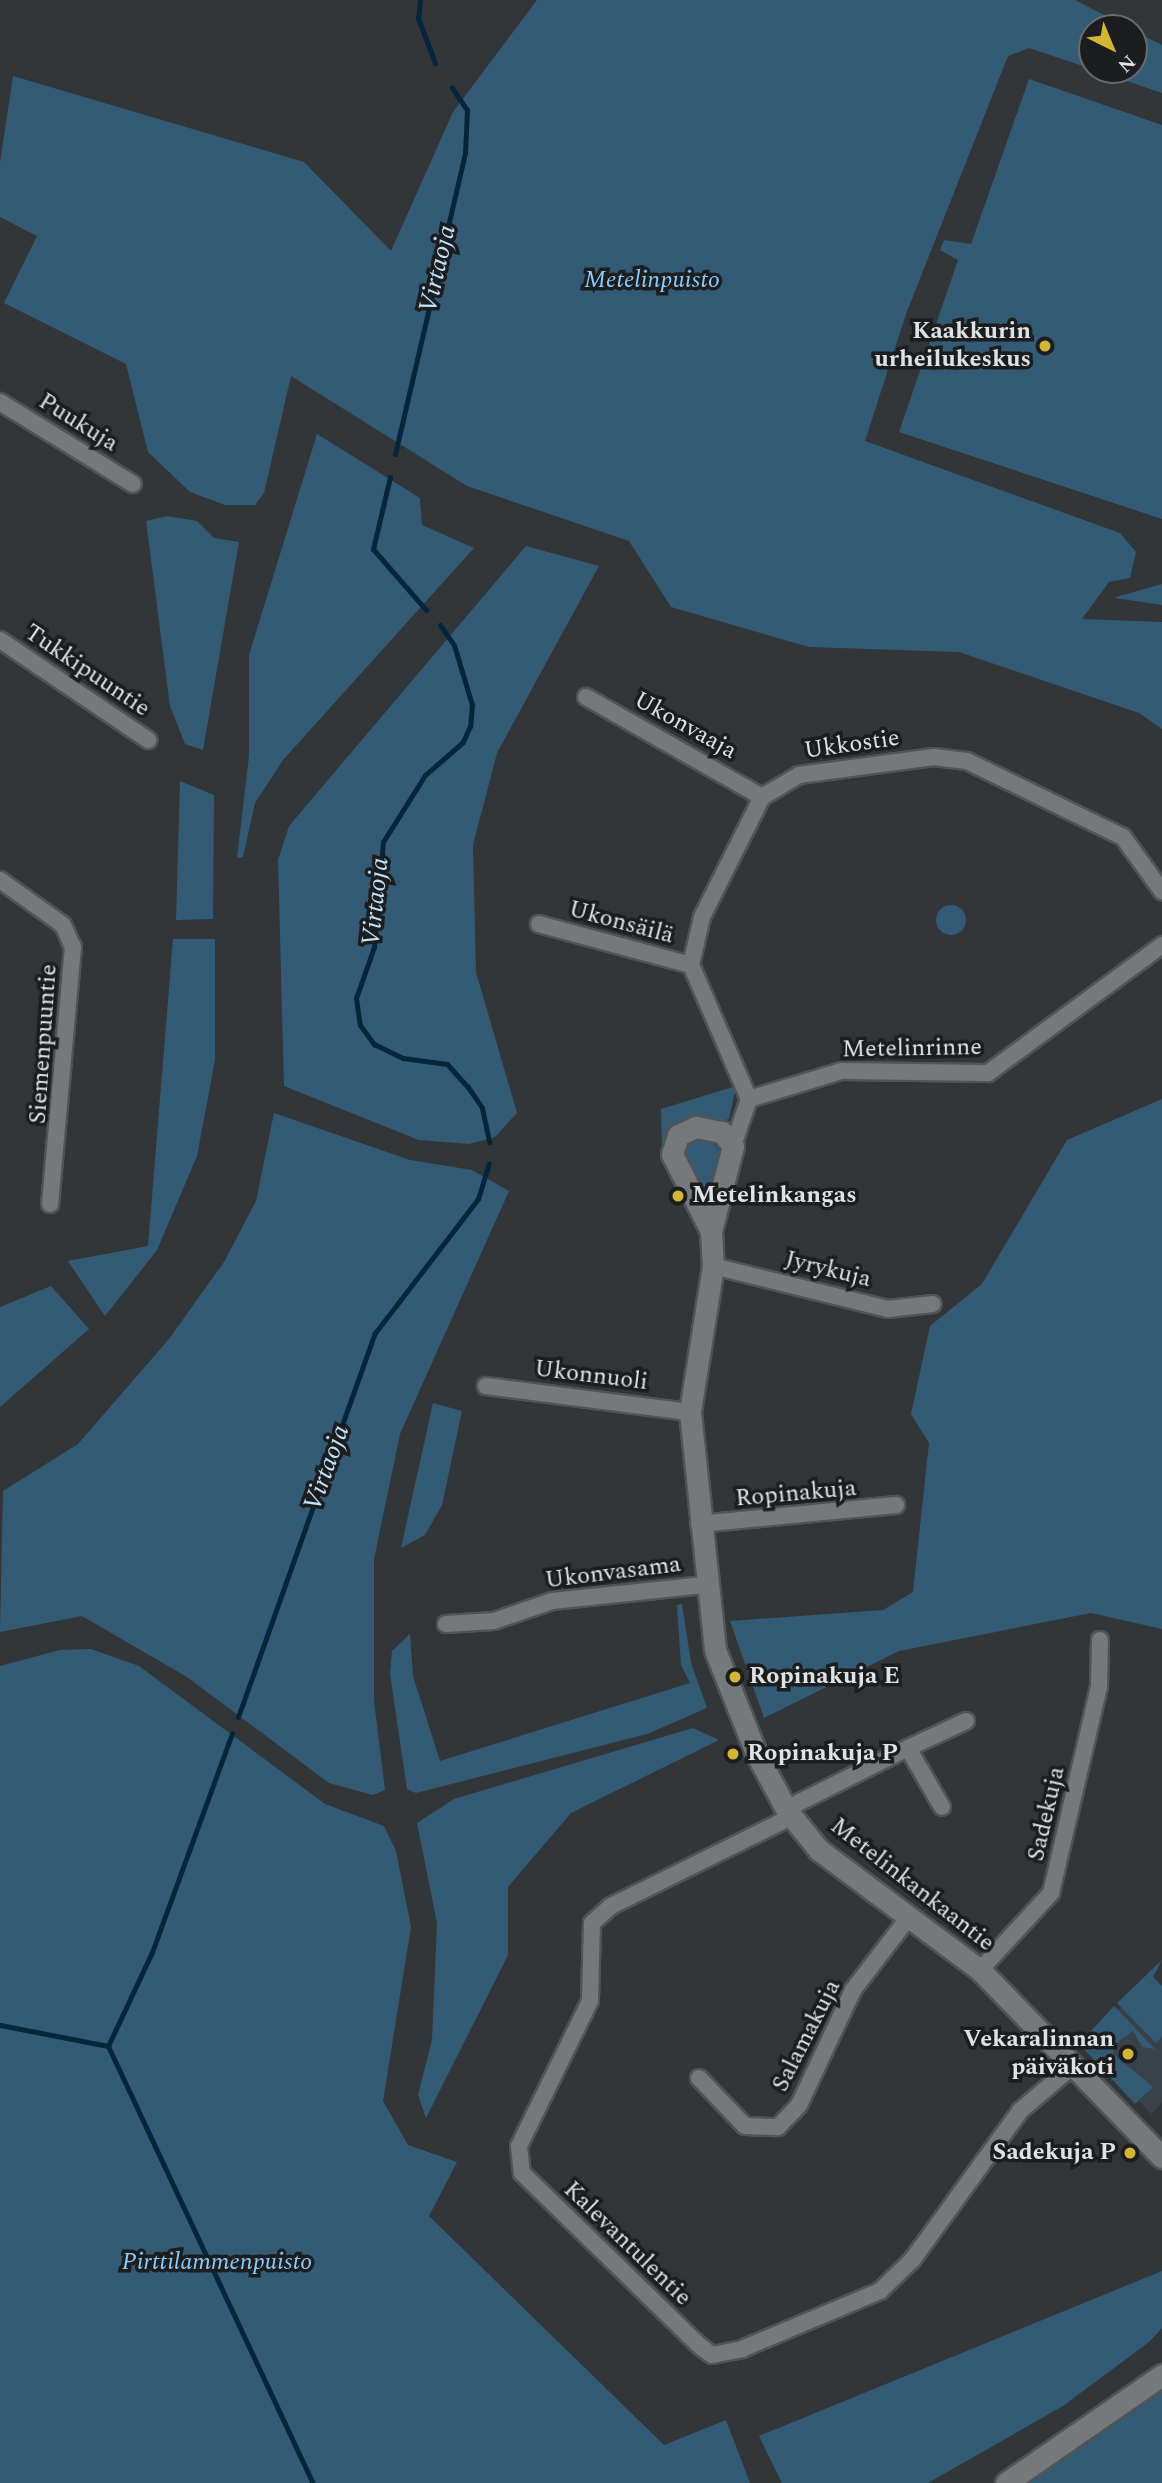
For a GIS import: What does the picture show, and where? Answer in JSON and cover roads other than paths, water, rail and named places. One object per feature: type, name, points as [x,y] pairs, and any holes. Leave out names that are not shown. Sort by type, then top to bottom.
[{"type":"street","name":"Puukuja","points":[[0,402],[133,484]]},
{"type":"street","name":"Tukkipuuntie","points":[[0,640],[148,740]]},
{"type":"street","name":"Ukonvaaja","points":[[586,697],[762,796]]},
{"type":"street","name":"Ukkostie","points":[[762,796],[799,775],[934,757],[967,761],[1123,837],[1162,891]]},
{"type":"street","points":[[733,1146],[749,1099],[691,965],[702,917],[762,796]]},
{"type":"street","name":"Siemenpuuntie","points":[[0,880],[63,925],[73,947],[50,1204]]},
{"type":"street","name":"Ukonsäilä","points":[[539,924],[691,965]]},
{"type":"street","name":"Metelinrinne","points":[[749,1099],[842,1071],[988,1073],[1162,945]]},
{"type":"street","name":"Metelinkankaantie","points":[[711,1231],[674,1160],[674,1141],[686,1129],[704,1127],[722,1132],[733,1146],[711,1231],[713,1266],[690,1412],[704,1585],[720,1672],[789,1813],[836,1866],[980,1970],[1075,2064],[1162,2157]]},
{"type":"street","name":"Jyrykuja","points":[[713,1266],[888,1309],[933,1304]]},
{"type":"street","name":"Ukonnuoli","points":[[486,1386],[690,1412]]},
{"type":"street","name":"Ropinakuja","points":[[699,1524],[896,1505]]},
{"type":"street","name":"Ukonvasama","points":[[446,1624],[494,1621],[552,1601],[704,1585]]},
{"type":"street","name":"Sadekuja","points":[[980,1970],[1051,1893],[1099,1687],[1100,1640]]},
{"type":"street","name":"Kalevantulentie","points":[[966,1721],[908,1748],[611,1906],[592,1923],[590,2001],[519,2146],[522,2173],[712,2355],[742,2349],[880,2291],[913,2259],[1020,2111],[1075,2064]]},
{"type":"street","points":[[908,1748],[942,1807]]},
{"type":"street","name":"Salamakuja","points":[[699,2078],[745,2126],[778,2127],[799,2105],[853,1990],[909,1917]]},
{"type":"street","points":[[1006,2483],[1162,2375]]},
{"type":"waterway","name":"Virtaoja","points":[[420,0],[418,18],[435,63]]},
{"type":"waterway","name":"Virtaoja","points":[[395,454],[465,153],[467,110],[452,88]]},
{"type":"waterway","name":"Virtaoja","points":[[390,477],[373,549],[426,610]]},
{"type":"waterway","name":"Virtaoja","points":[[440,625],[454,645],[472,705],[470,726],[463,742],[425,775],[383,842],[374,947],[356,998],[360,1025],[374,1044],[403,1058],[447,1064],[468,1087],[482,1108],[489,1142]]},
{"type":"waterway","name":"Virtaoja","points":[[238,1717],[375,1333],[478,1199],[489,1164]]},
{"type":"waterway","name":"Virtaoja","points":[[0,2025],[108,2046],[152,1952],[232,1733]]},
{"type":"waterway","points":[[108,2046],[313,2483]]},
{"type":"place","name":"Kaakkurin urheilukeskus","points":[[1045,346]]},
{"type":"place","name":"Metelinkangas","points":[[678,1196]]},
{"type":"place","name":"Ropinakuja E","points":[[735,1677]]},
{"type":"place","name":"Ropinakuja P","points":[[733,1754]]},
{"type":"place","name":"Vekaralinnan päiväkoti","points":[[1128,2054]]},
{"type":"place","name":"Sadekuja P","points":[[1130,2153]]},
{"type":"park label","name":"Metelinpuisto","points":[[652,281]]},
{"type":"park label","name":"Pirttilammenpuisto","points":[[217,2263]]}]
